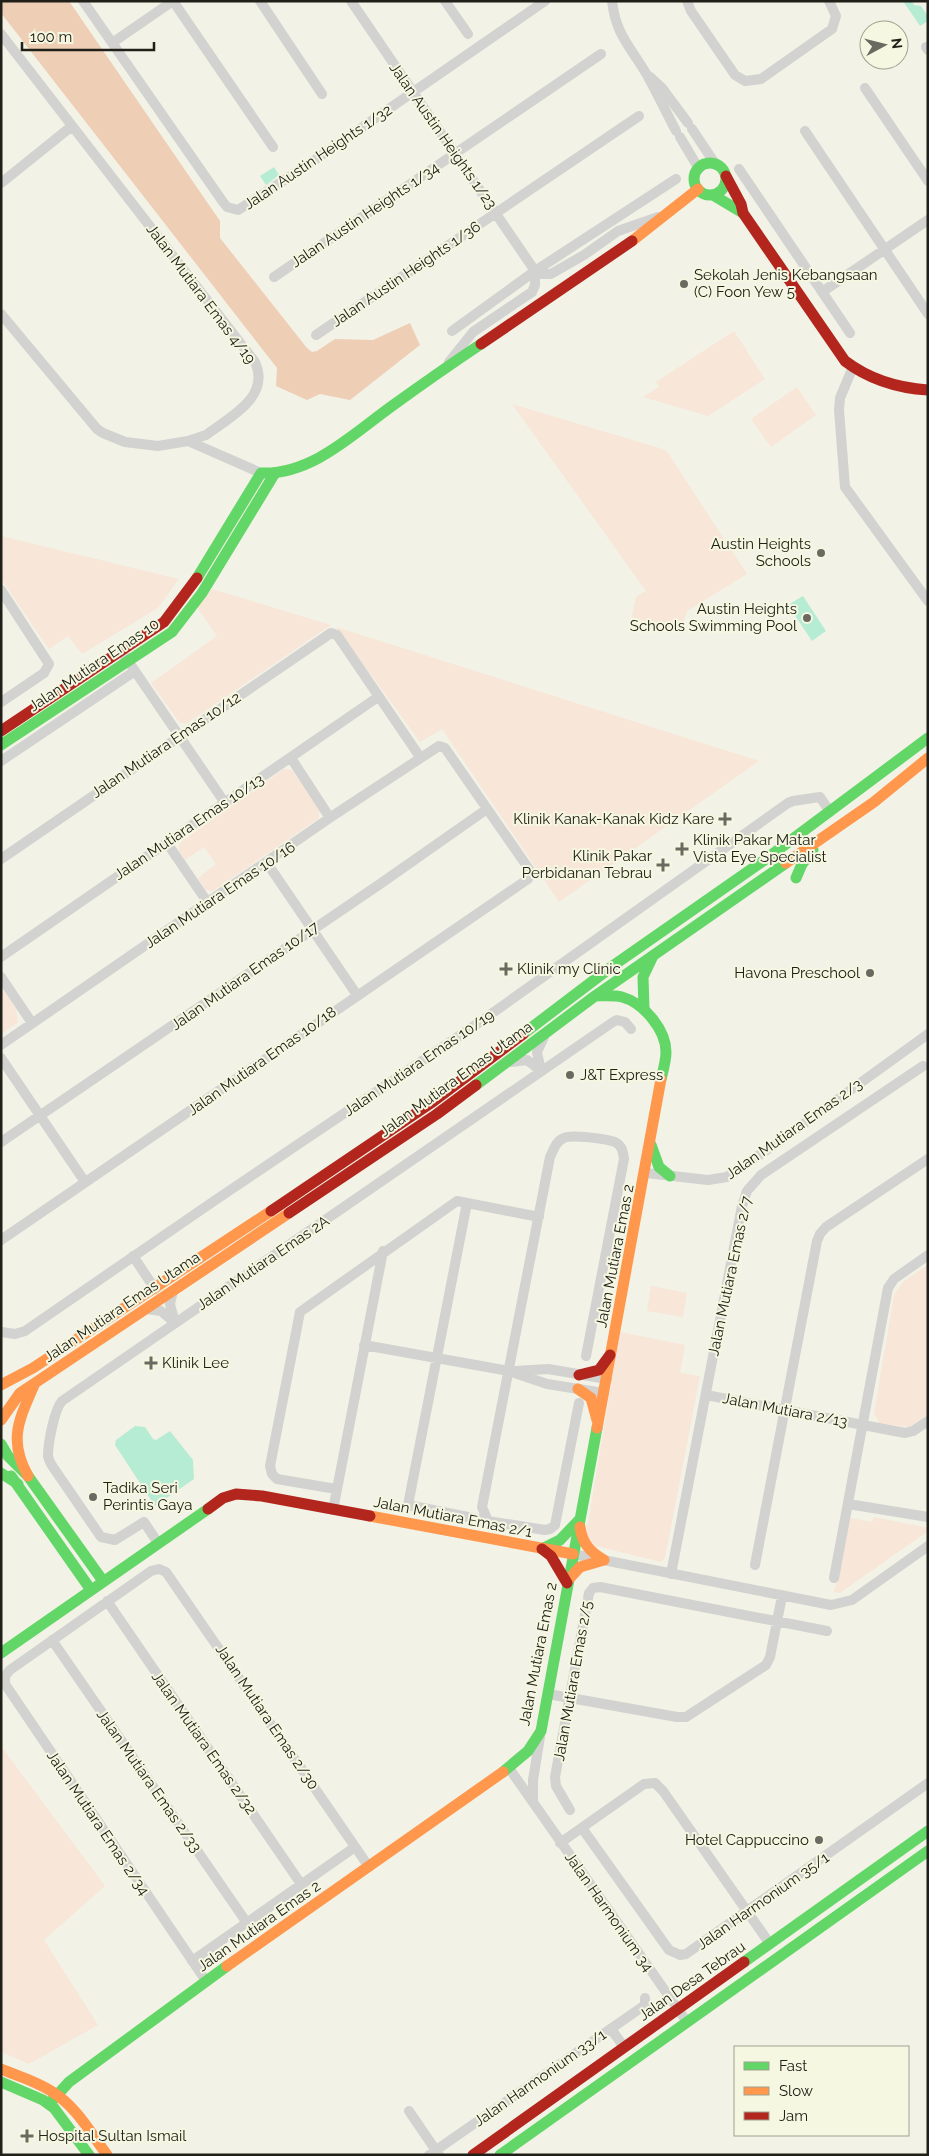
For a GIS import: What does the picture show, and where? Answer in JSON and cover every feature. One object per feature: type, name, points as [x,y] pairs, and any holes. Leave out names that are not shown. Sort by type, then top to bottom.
[{"type":"street","points":[[82,1],[112,42],[173,1],[272,147]]},
{"type":"street","points":[[260,1],[322,94]]},
{"type":"street","name":"Jalan Austin Heights 1/23","points":[[351,1],[535,271]]},
{"type":"street","points":[[445,1],[468,34]]},
{"type":"street","points":[[412,93],[545,1]]},
{"type":"street","points":[[612,1],[615,20],[621,37],[647,75],[699,169]]},
{"type":"street","points":[[687,1],[691,11],[735,76],[750,82],[761,79],[832,29],[836,16],[829,1]]},
{"type":"street","name":"Jalan Mutiara Emas 4/19","points":[[1,34],[257,367],[258,383],[256,393],[251,401],[206,435],[188,442],[158,446],[136,444],[113,438],[97,429],[1,314]]},
{"type":"street","name":"Jalan Austin Heights 1/32","points":[[112,42],[223,202],[232,210],[243,208],[412,93]]},
{"type":"street","name":"Jalan Austin Heights 1/34","points":[[274,277],[601,54]]},
{"type":"street","points":[[647,75],[662,88],[716,165],[720,167],[741,204],[742,213],[845,360],[853,367],[892,386],[928,390]]},
{"type":"street","points":[[866,88],[928,181]]},
{"type":"street","name":"Jalan Austin Heights 1/36","points":[[316,335],[639,116]]},
{"type":"street","points":[[1,183],[72,126]]},
{"type":"street","points":[[805,131],[928,314]]},
{"type":"street","points":[[716,165],[707,164],[699,169],[695,176],[698,189],[705,194],[713,195],[723,200],[733,210],[742,213]]},
{"type":"street","points":[[739,169],[850,333]]},
{"type":"street","points":[[713,195],[725,186],[726,176]]},
{"type":"street","points":[[452,331],[535,271],[676,179]]},
{"type":"street","points":[[188,442],[261,474],[275,474],[296,468],[324,455],[443,369],[617,252],[698,189]]},
{"type":"street","points":[[535,271],[551,274],[584,255],[618,231],[666,214]]},
{"type":"street","points":[[822,292],[928,220]]},
{"type":"street","points":[[443,369],[473,332],[532,292],[535,285],[535,271]]},
{"type":"street","points":[[853,367],[840,398],[845,487],[928,601]]},
{"type":"street","name":"Jalan Mutiara Emas 10","points":[[1,731],[164,622],[195,581],[261,474]]},
{"type":"street","name":"Jalan Mutiara Emas 10","points":[[1,746],[172,632],[202,593],[275,474]]},
{"type":"street","points":[[1,702],[46,671],[49,661],[3,597]]},
{"type":"street","name":"Jalan Mutiara Emas 10/12","points":[[1,859],[331,633],[337,635],[378,697]]},
{"type":"street","points":[[121,650],[225,802]]},
{"type":"street","points":[[108,659],[123,680]]},
{"type":"street","points":[[1,761],[135,671]]},
{"type":"street","points":[[378,697],[420,757]]},
{"type":"street","name":"Jalan Mutiara Emas 10/13","points":[[1,957],[378,697]]},
{"type":"street","name":"Jalan Mutiara Emas Utama","points":[[28,1370],[154,1289],[431,1102],[614,965],[763,861],[928,738]]},
{"type":"street","name":"Jalan Mutiara Emas 10/16","points":[[1,1045],[330,818],[439,746],[446,748],[487,809]]},
{"type":"street","points":[[291,758],[330,818]]},
{"type":"street","name":"Jalan Mutiara Emas Utama","points":[[1,1420],[20,1393],[437,1114],[652,956],[874,802],[928,758]]},
{"type":"street","name":"Jalan Mutiara Emas 10/19","points":[[1,1332],[18,1334],[24,1331],[470,1030],[788,804],[793,801],[820,798],[830,812]]},
{"type":"street","name":"Jalan Mutiara Emas 10/18","points":[[1,1240],[530,877],[530,870],[487,809]]},
{"type":"street","name":"Jalan Mutiara Emas 10/17","points":[[1,1142],[487,809]]},
{"type":"street","points":[[796,878],[805,858],[823,837]]},
{"type":"street","points":[[166,843],[208,903]]},
{"type":"street","points":[[763,861],[779,859],[786,863]]},
{"type":"street","points":[[267,863],[357,995]]},
{"type":"street","points":[[644,1009],[643,977],[652,956]]},
{"type":"street","points":[[1,977],[32,1024]]},
{"type":"street","name":"Jalan Mutiara Emas 2","points":[[49,2104],[68,2082],[206,1981],[509,1768],[528,1751],[541,1731],[567,1583],[646,1173],[666,1047],[663,1036],[644,1009],[624,998],[596,996]]},
{"type":"street","name":"Jalan Mutiara Emas 2A","points":[[158,1543],[144,1522],[115,1540],[101,1537],[50,1463],[48,1454],[56,1410],[62,1401],[540,1071],[617,1020],[625,1022],[631,1030]]},
{"type":"street","points":[[540,1071],[537,1052],[548,1032]]},
{"type":"street","name":"Jalan Mutiara Emas 2/3","points":[[646,1173],[708,1180],[727,1177],[928,1034]]},
{"type":"street","points":[[1,1058],[85,1182]]},
{"type":"street","points":[[503,1065],[520,1059],[527,1060],[540,1071]]},
{"type":"street","name":"Jalan Mutiara Emas 2/7","points":[[671,1574],[742,1206],[750,1186],[761,1175],[923,1066]]},
{"type":"street","points":[[488,1521],[482,1507],[550,1157],[556,1143],[570,1136],[616,1143],[623,1149],[624,1159],[586,1356]]},
{"type":"street","points":[[651,1142],[654,1159],[659,1167],[670,1176]]},
{"type":"street","points":[[755,1565],[820,1234],[826,1227],[928,1159]]},
{"type":"street","points":[[641,1198],[652,1182],[670,1176]]},
{"type":"street","points":[[336,1490],[277,1479],[272,1474],[270,1466],[300,1312],[383,1251],[457,1201],[539,1217]]},
{"type":"street","points":[[467,1203],[408,1505],[545,1530],[555,1525],[579,1403]]},
{"type":"street","points":[[333,1510],[383,1251]]},
{"type":"street","points":[[834,1578],[888,1288],[897,1277],[928,1255]]},
{"type":"street","points":[[133,1256],[154,1289]]},
{"type":"street","points":[[173,1291],[170,1304],[175,1323]]},
{"type":"street","points":[[146,1309],[161,1311],[175,1323]]},
{"type":"street","points":[[579,1375],[599,1370],[608,1359],[614,1343]]},
{"type":"street","points":[[364,1345],[509,1371],[547,1384],[604,1393]]},
{"type":"street","points":[[509,1371],[548,1369],[607,1379]]},
{"type":"street","points":[[1,1377],[28,1370]]},
{"type":"street","points":[[1,1385],[28,1370]]},
{"type":"street","points":[[35,1383],[17,1427],[15,1441],[20,1464],[103,1581]]},
{"type":"street","points":[[578,1389],[586,1393],[594,1404],[597,1418],[596,1433]]},
{"type":"street","name":"Jalan Mutiara 2/13","points":[[706,1395],[908,1433],[928,1420]]},
{"type":"street","points":[[1,1444],[8,1456],[28,1476]]},
{"type":"street","points":[[1,1467],[18,1484],[92,1590]]},
{"type":"street","points":[[1,1473],[18,1484]]},
{"type":"street","name":"Jalan Mutiara Emas 2/1","points":[[1,1653],[223,1498],[236,1494],[262,1496],[573,1554],[831,1605],[846,1603],[928,1546]]},
{"type":"street","points":[[848,1504],[928,1517]]},
{"type":"street","points":[[567,1583],[551,1556],[542,1549],[560,1540],[580,1518]]},
{"type":"street","points":[[580,1518],[581,1536],[584,1544],[596,1556],[604,1560]]},
{"type":"street","points":[[567,1583],[569,1577],[577,1569],[604,1560]]},
{"type":"street","name":"Jalan Mutiara Emas 2/30","points":[[107,1601],[151,1571],[162,1570],[169,1575],[368,1867]]},
{"type":"street","name":"Jalan Mutiara Emas 2/5","points":[[570,1810],[556,1786],[555,1780],[589,1593],[596,1587],[777,1622]]},
{"type":"street","points":[[548,1694],[686,1717],[766,1665],[770,1657],[782,1596]]},
{"type":"street","points":[[52,1640],[107,1601]]},
{"type":"street","name":"Jalan Mutiara Emas 2/32","points":[[107,1601],[302,1884]]},
{"type":"street","points":[[777,1622],[826,1631]]},
{"type":"street","name":"Jalan Mutiara Emas 2/34","points":[[52,1640],[10,1670],[5,1676],[5,1684],[206,1981]]},
{"type":"street","name":"Jalan Mutiara Emas 2/33","points":[[52,1640],[246,1923]]},
{"type":"street","points":[[533,1800],[533,1780],[541,1731]]},
{"type":"street","name":"Jalan Harmonium 34","points":[[509,1768],[686,2022]]},
{"type":"street","points":[[560,1843],[644,1784],[655,1783],[663,1791],[770,1944]]},
{"type":"street","name":"Jalan Harmonium 35/1","points":[[582,1828],[669,1950],[674,1953],[686,1954],[749,1912],[928,1783]]},
{"type":"street","name":"Jalan Desa Tebrau","points":[[473,2155],[928,1831]]},
{"type":"street","points":[[192,1961],[355,1847]]},
{"type":"street","name":"Jalan Desa Tebrau","points":[[500,2155],[928,1851]]},
{"type":"street","points":[[878,1866],[887,1880]]},
{"type":"street","name":"Jalan Harmonium 33/1","points":[[435,2153],[645,2005],[645,1998]]},
{"type":"street","points":[[611,2029],[624,2047]]},
{"type":"street","points":[[1,2069],[56,2094],[73,2110],[107,2155]]},
{"type":"street","points":[[1,2082],[49,2104],[58,2112],[89,2155]]},
{"type":"street","points":[[409,2110],[435,2153]]},
{"type":"shaded area","points":[[1,1],[69,1],[220,221],[220,238],[307,348],[312,352],[317,351],[335,339],[373,340],[410,323],[420,345],[350,400],[320,394],[307,400],[276,386],[277,368],[1,13]]},
{"type":"shaded area","points":[[903,1],[912,1],[914,5],[921,6],[928,16],[928,21],[920,26]]},
{"type":"shaded area","points":[[274,167],[279,175],[266,185],[260,176]]},
{"type":"shaded area","points":[[734,331],[765,379],[708,416],[643,397],[659,387],[656,382]]},
{"type":"shaded area","points":[[797,387],[816,415],[771,447],[751,419]]},
{"type":"shaded area","points":[[512,404],[666,450],[747,574],[687,611],[681,632],[632,617],[636,597],[646,591]]},
{"type":"shaded area","points":[[1,536],[179,579],[158,608],[82,654],[68,636],[49,649],[1,579]]},
{"type":"shaded area","points":[[212,589],[331,625],[186,724],[179,722],[151,683],[217,636],[196,606]]},
{"type":"shaded area","name":"Austin Heights Schools Swimming Pool","points":[[803,596],[826,631],[812,641],[788,605]]},
{"type":"shaded area","points":[[336,627],[759,761],[559,902],[442,729],[420,742]]},
{"type":"shaded area","points":[[284,769],[292,770],[319,809],[319,818],[213,891],[206,890],[198,878],[216,864],[204,847],[185,860],[179,849],[181,842]]},
{"type":"shaded area","points":[[1,988],[13,1005],[18,1018],[17,1023],[1,1034]]},
{"type":"shaded area","points":[[928,1265],[928,1414],[909,1427],[879,1423],[874,1413],[894,1295],[904,1281]]},
{"type":"shaded area","points":[[651,1286],[687,1293],[683,1317],[647,1311]]},
{"type":"shaded area","points":[[620,1332],[685,1345],[680,1373],[700,1376],[665,1558],[661,1562],[592,1545],[586,1535]]},
{"type":"shaded area","points":[[135,1426],[145,1427],[153,1439],[156,1440],[170,1431],[193,1460],[194,1479],[155,1506],[115,1445],[116,1440]]},
{"type":"shaded area","points":[[874,1517],[928,1528],[928,1531],[840,1593],[834,1592],[850,1518],[872,1522]]},
{"type":"shaded area","points":[[1,1746],[105,1886],[44,1940],[98,2025],[29,2064],[1,2052]]},
{"type":"traffic: fast","points":[[710,163],[721,168],[726,179],[721,190],[710,195],[699,190],[694,179],[699,168],[710,163]]},
{"type":"traffic: fast","points":[[713,195],[743,213]]},
{"type":"traffic: fast","points":[[197,578],[261,473],[280,472],[298,467],[331,451],[481,344]]},
{"type":"traffic: fast","points":[[1,745],[172,632],[202,593],[275,473]]},
{"type":"traffic: fast","points":[[523,1034],[614,965],[763,861],[928,738]]},
{"type":"traffic: fast","points":[[796,878],[802,864],[813,850]]},
{"type":"traffic: fast","points":[[476,1085],[595,996],[786,863]]},
{"type":"traffic: fast","points":[[644,1009],[643,977],[653,956]]},
{"type":"traffic: fast","points":[[595,996],[619,996],[630,1000],[646,1011],[652,1018],[665,1044],[666,1059],[661,1079]]},
{"type":"traffic: fast","points":[[651,1145],[659,1167],[670,1176]]},
{"type":"traffic: fast","points":[[503,1772],[528,1751],[541,1731],[597,1428]]},
{"type":"traffic: fast","points":[[1,1444],[8,1456],[28,1476],[103,1581]]},
{"type":"traffic: fast","points":[[1,1473],[18,1484]]},
{"type":"traffic: fast","points":[[11,1476],[91,1590]]},
{"type":"traffic: fast","points":[[1,1653],[208,1509]]},
{"type":"traffic: fast","points":[[542,1549],[560,1540],[580,1519]]},
{"type":"traffic: fast","points":[[744,1962],[928,1831]]},
{"type":"traffic: fast","points":[[500,2155],[928,1851]]},
{"type":"traffic: fast","points":[[49,2104],[69,2082],[227,1966]]},
{"type":"traffic: fast","points":[[1,2082],[43,2100],[54,2108],[89,2155]]},
{"type":"traffic: slow","points":[[632,241],[698,189]]},
{"type":"traffic: slow","points":[[786,863],[874,802],[928,758]]},
{"type":"traffic: slow","points":[[597,1428],[661,1079]]},
{"type":"traffic: slow","points":[[1,1385],[33,1368],[271,1211]]},
{"type":"traffic: slow","points":[[1,1420],[20,1393],[289,1213]]},
{"type":"traffic: slow","points":[[28,1476],[18,1452],[17,1441],[20,1420],[34,1385]]},
{"type":"traffic: slow","points":[[578,1389],[591,1398],[597,1420]]},
{"type":"traffic: slow","points":[[370,1516],[573,1554]]},
{"type":"traffic: slow","points":[[580,1527],[583,1538],[588,1546],[604,1560]]},
{"type":"traffic: slow","points":[[568,1580],[580,1567],[604,1560]]},
{"type":"traffic: slow","points":[[227,1966],[503,1772]]},
{"type":"traffic: slow","points":[[1,2069],[39,2084],[60,2097],[82,2120],[107,2155]]},
{"type":"traffic: jam","points":[[726,176],[741,204],[743,213],[845,361],[854,368],[884,382],[928,390]]},
{"type":"traffic: jam","points":[[481,344],[632,241]]},
{"type":"traffic: jam","points":[[1,731],[164,622],[197,578]]},
{"type":"traffic: jam","points":[[271,1211],[431,1103],[523,1034]]},
{"type":"traffic: jam","points":[[289,1213],[437,1114],[476,1085]]},
{"type":"traffic: jam","points":[[579,1375],[599,1370],[610,1355]]},
{"type":"traffic: jam","points":[[208,1509],[223,1498],[236,1494],[262,1496],[370,1516]]},
{"type":"traffic: jam","points":[[542,1549],[551,1556],[567,1583]]},
{"type":"traffic: jam","points":[[473,2155],[744,1962]]},
{"type":"place","name":"Sekolah Jenis Kebangsaan (C) Foon Yew 5","points":[[684,284]]},
{"type":"place","name":"Austin Heights Schools","points":[[821,553]]},
{"type":"place","name":"Austin Heights Schools Swimming Pool","points":[[807,618]]},
{"type":"place","name":"Klinik Kanak-Kanak Kidz Kare","points":[[725,819]]},
{"type":"place","name":"Klinik Pakar Matar Vista Eye Specialist","points":[[682,849]]},
{"type":"place","name":"Klinik Pakar Perbidanan Tebrau","points":[[663,865]]},
{"type":"place","name":"Klinik my Clinic","points":[[506,969]]},
{"type":"place","name":"Havona Preschool","points":[[870,973]]},
{"type":"place","name":"J&T Express","points":[[570,1075]]},
{"type":"place","name":"Klinik Lee","points":[[151,1363]]},
{"type":"place","name":"Tadika Seri Perintis Gaya","points":[[93,1497]]},
{"type":"place","name":"Hotel Cappuccino","points":[[819,1840]]},
{"type":"place","name":"Hospital Sultan Ismail","points":[[27,2136]]}]
